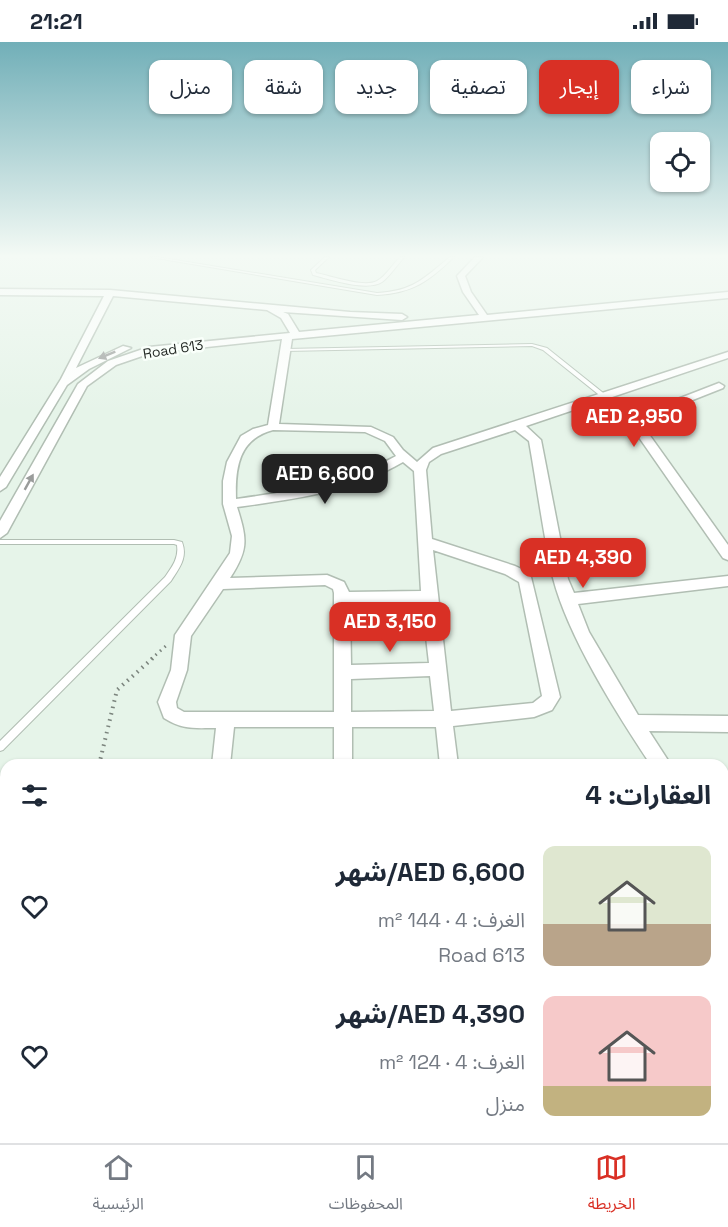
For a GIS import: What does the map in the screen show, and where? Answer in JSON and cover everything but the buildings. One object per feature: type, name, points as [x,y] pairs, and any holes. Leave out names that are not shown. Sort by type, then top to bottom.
[{"type":"street","points":[[63,383],[102,308]]},
{"type":"street","points":[[269,308],[282,314],[292,334],[285,350],[273,428]]},
{"type":"street","points":[[274,308],[402,317]]},
{"type":"street","points":[[479,308],[482,314]]},
{"type":"street","name":"Road 613","points":[[0,533],[83,384],[112,363],[149,350],[535,308]]},
{"type":"street","name":"Road 613","points":[[0,487],[63,383],[76,371],[103,356],[140,344],[160,339],[292,334],[402,317],[555,308]]},
{"type":"street","points":[[728,355],[709,381],[638,418],[635,423],[728,555]]},
{"type":"street","points":[[448,759],[429,596],[420,470],[424,460],[437,451],[605,397],[709,381]]},
{"type":"street","points":[[517,425],[535,440],[561,579],[582,633],[633,723],[658,759]]},
{"type":"street","points":[[420,470],[403,457],[389,438],[367,429],[273,428],[257,430],[242,442],[230,471],[230,504],[237,528],[238,544],[233,563],[188,626],[180,642],[178,670],[167,702],[170,713],[182,720],[443,719],[534,710],[546,705],[551,697],[526,581],[521,575],[510,570],[426,542]]},
{"type":"street","points":[[230,504],[337,487],[373,474],[403,457]]},
{"type":"street","points":[[219,584],[327,580],[339,586],[342,598],[344,759]]},
{"type":"street","points":[[569,599],[728,581]]},
{"type":"street","points":[[342,598],[429,596]]},
{"type":"street","points":[[343,672],[438,669]]},
{"type":"street","points":[[222,759],[226,720]]},
{"type":"street","points":[[633,723],[728,724]]},
{"type":"lane","points":[[285,350],[532,345],[544,349],[605,397]]},
{"type":"lane","points":[[0,542],[174,542],[180,544],[182,549],[180,560],[168,579],[0,747]]},
{"type":"path","points":[[100,759],[117,690],[169,643],[180,642]]}]
